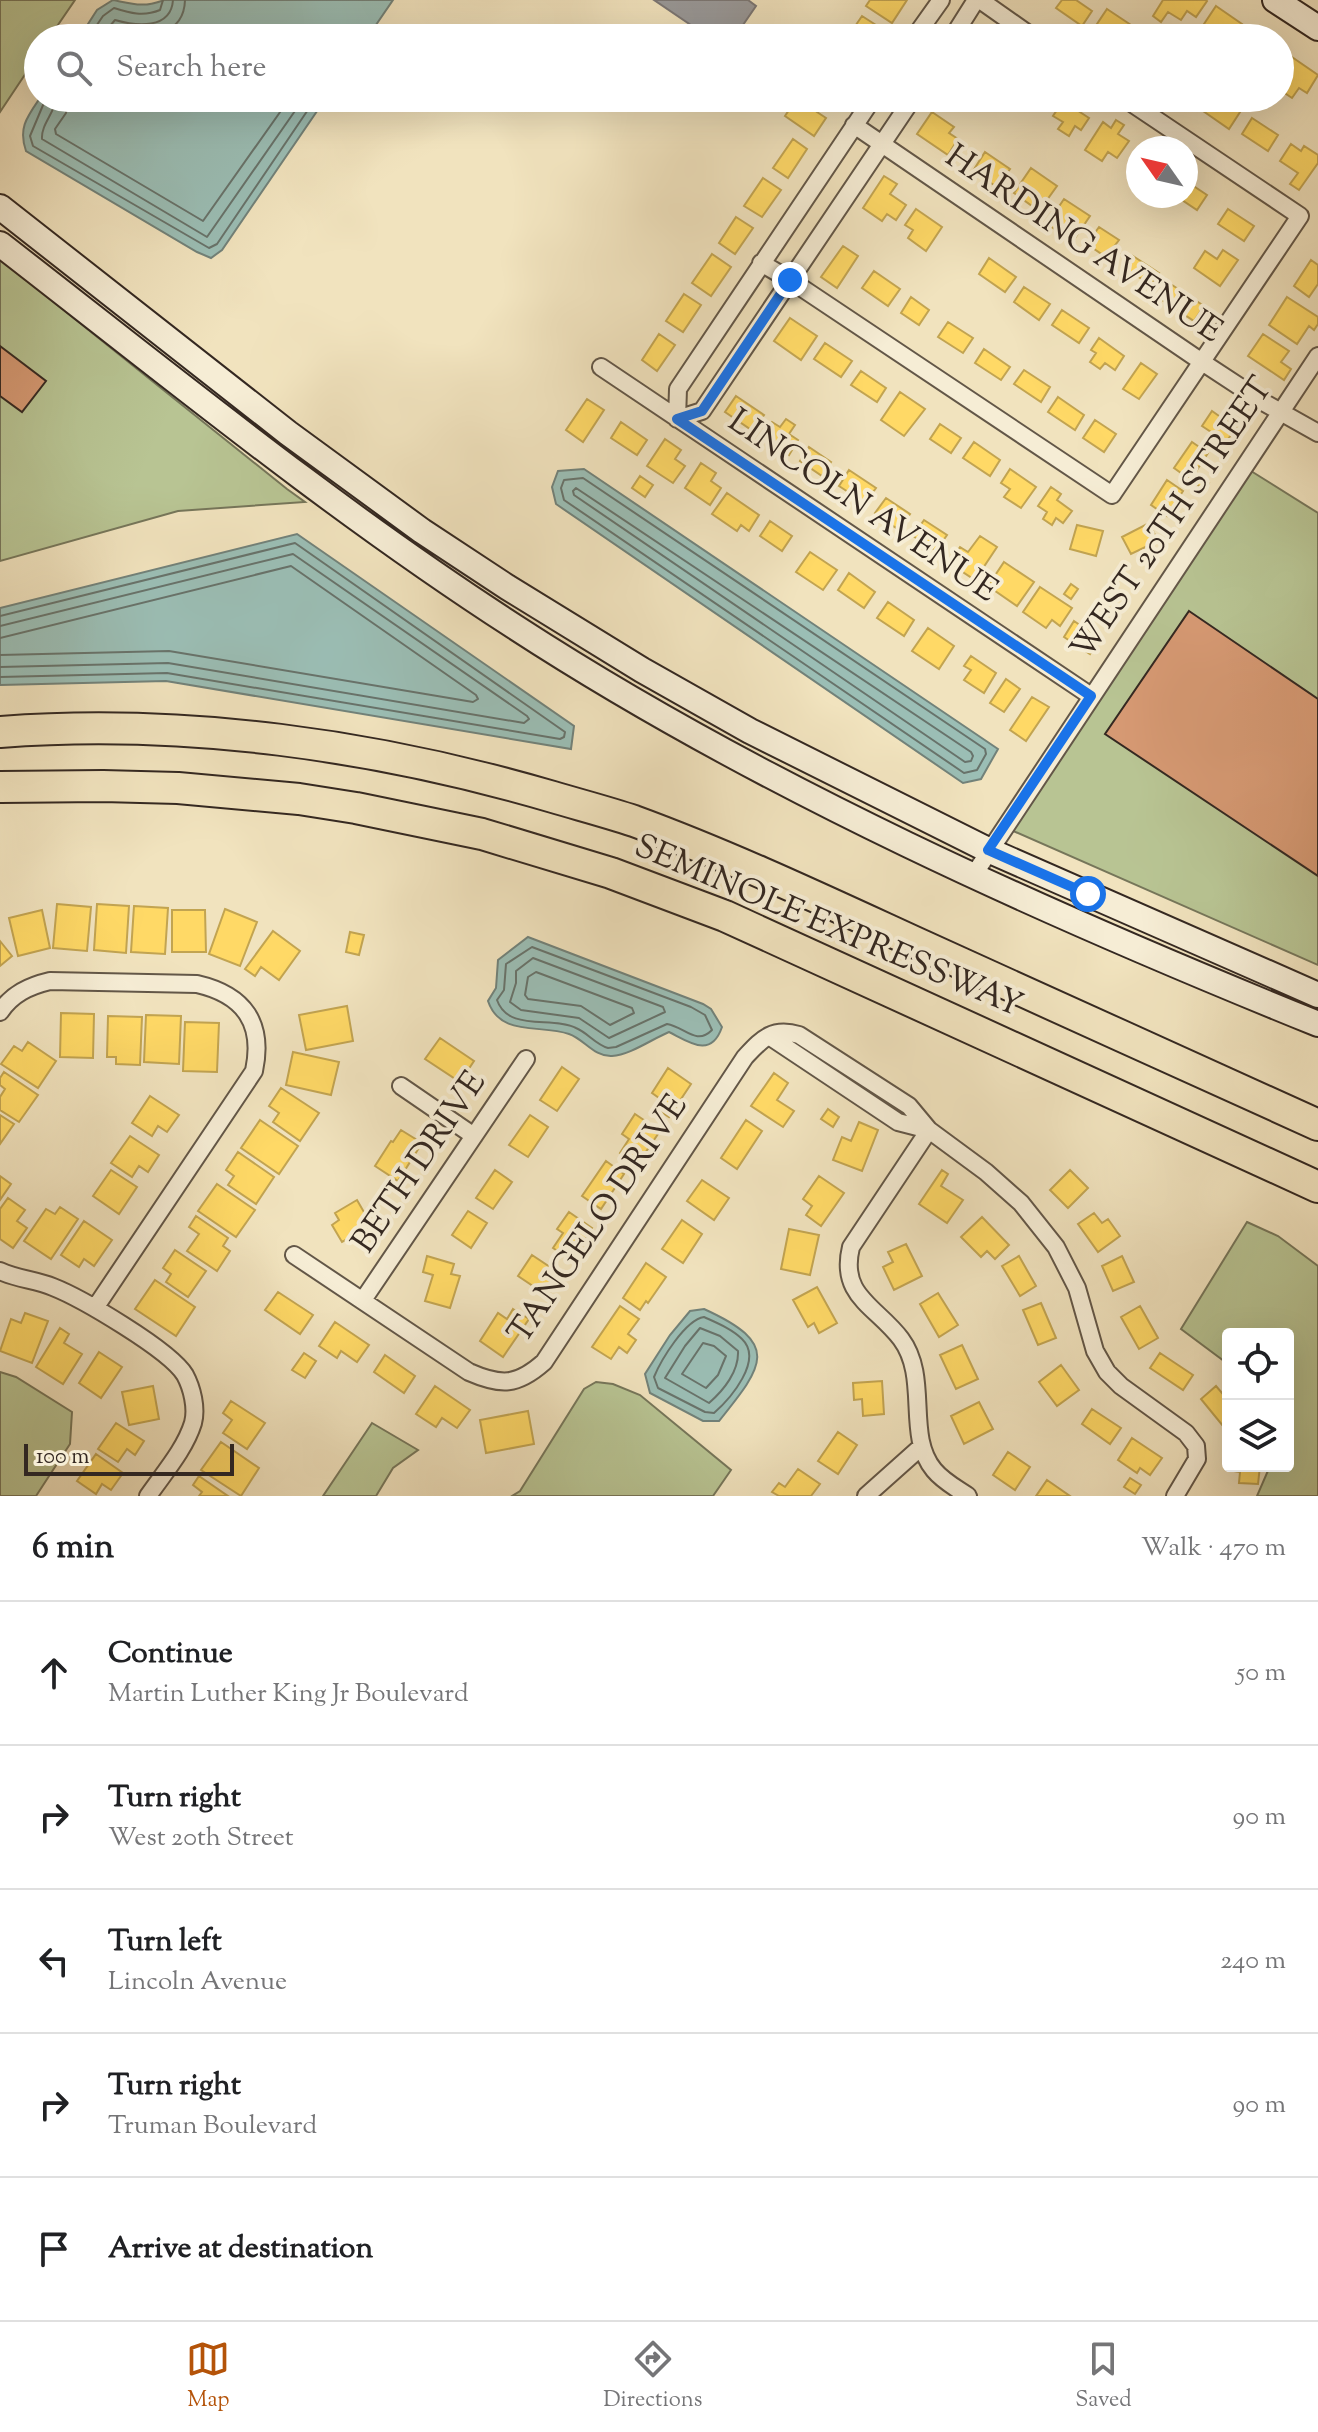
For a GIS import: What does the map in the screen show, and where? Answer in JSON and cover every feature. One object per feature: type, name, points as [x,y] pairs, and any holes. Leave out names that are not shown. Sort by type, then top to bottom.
[{"type":"highway","name":"SEMINOLE EXPRESSWAY","points":[[0,732],[143,730],[257,738],[435,766],[604,812],[749,867],[1318,1125]]},
{"type":"highway","name":"SEMINOLE EXPRESSWAY","points":[[0,787],[178,788],[299,799],[482,834],[611,873],[725,916],[1318,1187]]},
{"type":"highway","points":[[1256,1159],[1318,1199]]},
{"type":"main road","points":[[1275,0],[1318,28]]},
{"type":"main road","points":[[0,207],[313,451],[422,531],[642,670],[750,731],[988,850],[1318,995]]},
{"type":"main road","points":[[0,244],[346,512],[517,629],[674,723],[973,876],[1306,1013],[1318,1024]]},
{"type":"main road","points":[[182,386],[200,364]]},
{"type":"street","points":[[924,24],[941,0]]},
{"type":"street","points":[[962,24],[978,0],[1013,24]]},
{"type":"street","points":[[863,112],[678,389],[677,419],[702,411],[904,112]]},
{"type":"street","points":[[761,263],[1112,495],[1300,216],[1145,112]]},
{"type":"street","name":"HARDING AVENUE","points":[[854,125],[1202,362],[1318,433]]},
{"type":"street","name":"WEST 20TH STREET","points":[[973,876],[1318,356]]},
{"type":"street","name":"LINCOLN AVENUE","points":[[601,367],[1091,696]]},
{"type":"street","points":[[0,1012],[5,1004],[28,986],[50,981],[197,984],[218,989],[242,1007],[256,1029],[258,1052],[254,1071],[95,1308]]},
{"type":"street","name":"TANGELO DRIVE","points":[[294,1255],[469,1372],[490,1381],[526,1378],[544,1362],[745,1057],[759,1042],[785,1031],[799,1035],[909,1106],[929,1130]]},
{"type":"street","name":"BETH DRIVE","points":[[363,1300],[526,1059]]},
{"type":"street","points":[[401,1086],[474,1136]]},
{"type":"street","points":[[968,1496],[932,1468],[922,1446],[912,1359],[900,1339],[850,1284],[847,1264],[851,1247],[929,1130],[986,1172],[1021,1203],[1056,1247],[1077,1288],[1095,1351],[1107,1372],[1121,1386],[1186,1433],[1196,1446],[1197,1459],[1175,1496]]},
{"type":"street","points":[[0,1271],[53,1287],[95,1308],[162,1353],[184,1373],[193,1395],[194,1420],[184,1443],[148,1496]]},
{"type":"street","points":[[866,1496],[922,1446]]},
{"type":"green space","points":[[0,0],[75,0],[59,24],[24,24],[24,76],[0,112]]},
{"type":"green space","points":[[0,259],[305,502],[178,511],[0,561]]},
{"type":"green space","points":[[1251,471],[1318,513],[1318,965],[1011,830]]},
{"type":"green space","points":[[1247,1222],[1278,1236],[1318,1266],[1318,1496],[1257,1496],[1267,1472],[1294,1472],[1294,1328],[1222,1328],[1222,1360],[1181,1329]]},
{"type":"green space","points":[[0,1372],[16,1377],[72,1412],[70,1444],[36,1496],[0,1496]]},
{"type":"green space","points":[[596,1382],[613,1384],[640,1395],[731,1470],[713,1496],[512,1496],[520,1491],[584,1389]]},
{"type":"green space","points":[[372,1423],[418,1450],[393,1468],[376,1496],[323,1496]]},
{"type":"water","points":[[113,0],[144,5],[164,0],[393,0],[377,24],[88,24],[97,10]]},
{"type":"water","points":[[31,112],[316,112],[222,250],[211,258],[26,151],[23,129]]},
{"type":"water","points":[[584,469],[998,749],[981,779],[963,783],[556,504],[552,487],[558,471]]},
{"type":"water","points":[[297,534],[574,726],[571,749],[166,681],[0,685],[0,608]]},
{"type":"water","points":[[528,937],[703,1004],[711,1009],[722,1027],[712,1043],[706,1045],[684,1040],[669,1032],[626,1053],[606,1056],[569,1034],[511,1025],[494,1012],[488,1001],[496,988],[498,960]]},
{"type":"water","points":[[704,1309],[745,1333],[754,1345],[757,1357],[746,1385],[719,1421],[703,1421],[650,1393],[645,1374],[690,1311]]},
{"type":"building: Homes","points":[[870,0],[907,0],[892,23],[866,6]]},
{"type":"building: Homes","points":[[1062,0],[1076,0],[1092,11],[1083,24],[1079,24],[1056,8]]},
{"type":"building: Homes","points":[[1163,0],[1207,1],[1196,17],[1187,11],[1181,20],[1168,12],[1161,22],[1153,16]]},
{"type":"building: Homes","points":[[1216,6],[1242,24],[1204,24]]},
{"type":"building: Homes","points":[[1107,9],[1130,24],[1097,24]]},
{"type":"building: Homes","points":[[862,16],[874,24],[857,24]]},
{"type":"building: Homes","points":[[1294,58],[1318,75],[1307,93],[1299,88],[1294,95]]},
{"type":"building: Homes","points":[[788,112],[817,112],[826,118],[814,136],[785,116]]},
{"type":"building: Homes","points":[[932,112],[954,127],[949,133],[958,139],[948,155],[917,134]]},
{"type":"building: Homes","points":[[1056,112],[1080,112],[1089,118],[1081,130],[1075,126],[1069,136],[1058,129],[1063,122],[1053,116]]},
{"type":"building: Homes","points":[[1204,112],[1240,112],[1229,129]]},
{"type":"building: Homes","points":[[1252,118],[1278,135],[1268,151],[1242,134]]},
{"type":"building: Homes","points":[[1116,120],[1124,125],[1118,134],[1126,139],[1126,145],[1117,158],[1108,152],[1102,161],[1085,150],[1103,122],[1111,128]]},
{"type":"building: Homes","points":[[793,139],[807,149],[788,178],[773,168]]},
{"type":"building: Homes","points":[[1291,144],[1301,151],[1304,146],[1318,155],[1318,163],[1299,190],[1290,184],[1298,173],[1280,161]]},
{"type":"building: Homes","points":[[985,152],[1010,169],[997,187],[973,171]]},
{"type":"building: Homes","points":[[1031,168],[1057,186],[1039,211],[1014,193]]},
{"type":"building: Homes","points":[[884,176],[897,184],[890,194],[906,205],[896,220],[887,214],[882,221],[863,208]]},
{"type":"building: Homes","points":[[763,178],[781,190],[762,217],[744,206]]},
{"type":"building: Homes","points":[[1198,189],[1207,195],[1197,210],[1194,208],[1198,208]]},
{"type":"building: Homes","points":[[1064,199],[1090,216],[1073,241],[1047,224]]},
{"type":"building: Homes","points":[[916,209],[942,227],[926,251],[908,238],[913,230],[905,225]]},
{"type":"building: Homes","points":[[1228,209],[1254,226],[1244,241],[1218,224]]},
{"type":"building: Homes","points":[[736,217],[753,228],[735,254],[719,243]]},
{"type":"building: Homes","points":[[1099,227],[1119,240],[1113,248],[1120,253],[1113,262],[1087,244]]},
{"type":"building: Homes","points":[[843,246],[858,256],[837,288],[821,277]]},
{"type":"building: Homes","points":[[1223,250],[1238,260],[1220,286],[1194,268],[1205,251],[1217,259]]},
{"type":"building: Homes","points":[[712,254],[731,267],[711,296],[692,283]]},
{"type":"building: Homes","points":[[1133,256],[1159,273],[1151,285],[1125,268]]},
{"type":"building: Homes","points":[[989,258],[1016,277],[1005,292],[979,274]]},
{"type":"building: Homes","points":[[1311,260],[1318,265],[1318,284],[1309,297],[1294,286]]},
{"type":"building: Homes","points":[[874,271],[900,289],[888,306],[862,288]]},
{"type":"building: Homes","points":[[1166,281],[1204,306],[1194,321],[1156,296]]},
{"type":"building: Homes","points":[[1024,287],[1050,304],[1039,320],[1014,302]]},
{"type":"building: Homes","points":[[684,294],[701,305],[683,332],[666,321]]},
{"type":"building: Homes","points":[[911,297],[929,310],[919,325],[901,313]]},
{"type":"building: Homes","points":[[1287,297],[1318,317],[1314,330],[1309,326],[1297,344],[1269,325]]},
{"type":"building: Homes","points":[[1062,310],[1089,328],[1079,343],[1052,325]]},
{"type":"building: Homes","points":[[790,318],[817,336],[801,360],[774,341]]},
{"type":"building: Homes","points":[[948,322],[973,338],[963,353],[938,337]]},
{"type":"building: Homes","points":[[659,334],[675,345],[657,371],[642,360]]},
{"type":"building: Homes","points":[[1263,334],[1289,351],[1281,362],[1291,369],[1284,380],[1248,356]]},
{"type":"building: Homes","points":[[1099,338],[1124,356],[1115,370],[1105,363],[1100,369],[1090,362],[1096,353],[1091,350]]},
{"type":"building: Homes","points":[[825,343],[852,361],[841,377],[814,359]]},
{"type":"building: Homes","points":[[984,349],[1010,367],[1001,380],[975,363]]},
{"type":"building: Homes","points":[[1141,363],[1157,374],[1139,399],[1123,389]]},
{"type":"building: Homes","points":[[1024,370],[1050,387],[1041,402],[1014,384]]},
{"type":"building: Homes","points":[[861,371],[886,388],[877,402],[851,385]]},
{"type":"building: Homes","points":[[900,392],[925,409],[904,436],[881,420]]},
{"type":"building: Homes","points":[[736,396],[764,415],[753,431],[725,412]]},
{"type":"building: Homes","points":[[1058,397],[1084,415],[1075,430],[1048,412]]},
{"type":"building: Homes","points":[[587,399],[604,410],[583,442],[566,430]]},
{"type":"building: Homes","points":[[1212,411],[1236,428],[1226,442],[1202,426]]},
{"type":"building: Homes","points":[[786,419],[795,425],[789,434],[798,440],[789,455],[762,437],[772,422],[780,427]]},
{"type":"building: Homes","points":[[1095,420],[1116,434],[1104,452],[1083,438]]},
{"type":"building: Homes","points":[[621,422],[647,440],[637,455],[611,438]]},
{"type":"building: Homes","points":[[940,424],[961,438],[951,453],[930,439]]},
{"type":"building: Homes","points":[[665,439],[681,450],[675,459],[685,466],[673,483],[647,466]]},
{"type":"building: Homes","points":[[974,442],[1000,460],[990,476],[963,458]]},
{"type":"building: Homes","points":[[1192,442],[1208,453],[1195,473],[1209,483],[1205,490],[1174,468]]},
{"type":"building: Homes","points":[[809,447],[831,462],[822,476],[800,461]]},
{"type":"building: Homes","points":[[701,463],[716,473],[711,481],[721,488],[710,505],[685,488]]},
{"type":"building: Homes","points":[[1010,469],[1036,487],[1021,508],[1004,497],[1010,489],[1001,483]]},
{"type":"building: Homes","points":[[849,470],[876,488],[865,503],[839,486]]},
{"type":"building: Homes","points":[[640,476],[653,485],[645,497],[632,488]]},
{"type":"building: Homes","points":[[1167,480],[1183,491],[1167,516],[1151,505]]},
{"type":"building: Homes","points":[[1051,487],[1061,494],[1057,500],[1072,511],[1063,523],[1056,518],[1052,525],[1043,519],[1047,512],[1038,506]]},
{"type":"building: Homes","points":[[727,493],[759,515],[749,531],[741,525],[737,531],[712,514]]},
{"type":"building: Homes","points":[[886,498],[910,514],[899,530],[875,513]]},
{"type":"building: Homes","points":[[924,520],[947,535],[936,551],[913,536]]},
{"type":"building: Homes","points":[[770,521],[792,536],[782,551],[760,536]]},
{"type":"building: Homes","points":[[1149,523],[1158,541],[1131,554],[1122,537]]},
{"type":"building: Homes","points":[[1077,525],[1103,531],[1096,556],[1070,549]]},
{"type":"building: Homes","points":[[980,536],[997,547],[975,580],[949,563],[960,547],[968,552]]},
{"type":"building: Homes","points":[[810,552],[837,570],[823,590],[796,572]]},
{"type":"building: Homes","points":[[1004,562],[1034,582],[1017,606],[988,586]]},
{"type":"building: Homes","points":[[849,573],[875,592],[864,608],[838,590]]},
{"type":"building: Homes","points":[[1071,584],[1078,589],[1071,599],[1064,594]]},
{"type":"building: Homes","points":[[1040,587],[1072,608],[1060,626],[1052,620],[1046,628],[1023,612]]},
{"type":"building: Homes","points":[[888,602],[914,620],[904,636],[877,618]]},
{"type":"building: Homes","points":[[1074,621],[1100,639],[1090,654],[1064,637]]},
{"type":"building: Homes","points":[[928,628],[954,646],[939,669],[912,651]]},
{"type":"building: Homes","points":[[971,656],[996,673],[984,693],[964,680],[971,670],[964,666]]},
{"type":"building: Homes","points":[[1006,679],[1020,689],[1004,712],[990,703]]},
{"type":"building: Homes","points":[[1032,697],[1049,707],[1026,741],[1010,730]]},
{"type":"building: Homes","points":[[57,904],[91,907],[87,951],[53,948]]},
{"type":"building: Homes","points":[[97,904],[129,906],[126,953],[94,950]]},
{"type":"building: Homes","points":[[134,906],[168,908],[165,954],[131,952]]},
{"type":"building: Homes","points":[[225,909],[257,922],[240,966],[209,954]]},
{"type":"building: Homes","points":[[42,910],[50,948],[18,956],[9,918]]},
{"type":"building: Homes","points":[[172,910],[205,910],[206,952],[172,952]]},
{"type":"building: Homes","points":[[273,931],[300,951],[279,980],[261,967],[255,976],[245,969]]},
{"type":"building: Homes","points":[[350,932],[364,935],[359,955],[346,952]]},
{"type":"building: Homes","points":[[0,941],[12,956],[0,966]]},
{"type":"building: Homes","points":[[347,1006],[353,1041],[306,1050],[299,1015]]},
{"type":"building: Homes","points":[[61,1013],[94,1014],[93,1058],[60,1057]]},
{"type":"building: Homes","points":[[146,1015],[181,1016],[179,1064],[144,1062]]},
{"type":"building: Homes","points":[[108,1016],[142,1017],[140,1065],[116,1064],[116,1057],[107,1057]]},
{"type":"building: Homes","points":[[185,1022],[219,1023],[217,1072],[183,1071]]},
{"type":"building: Homes","points":[[440,1038],[474,1061],[460,1082],[425,1059]]},
{"type":"building: Homes","points":[[28,1042],[56,1061],[38,1088],[1,1064],[14,1046],[22,1051]]},
{"type":"building: Homes","points":[[293,1052],[339,1062],[331,1095],[286,1085]]},
{"type":"building: Homes","points":[[562,1067],[579,1079],[557,1111],[540,1100]]},
{"type":"building: Homes","points":[[668,1068],[691,1084],[669,1117],[654,1107],[659,1098],[652,1093]]},
{"type":"building: Homes","points":[[4,1072],[38,1095],[19,1122],[0,1110],[0,1097],[5,1089],[0,1085],[0,1078]]},
{"type":"building: Homes","points":[[774,1073],[788,1083],[777,1100],[794,1111],[783,1127],[751,1106]]},
{"type":"building: Homes","points":[[281,1088],[319,1113],[300,1141],[273,1122],[279,1113],[269,1106]]},
{"type":"building: Homes","points":[[150,1096],[179,1115],[167,1132],[158,1126],[152,1136],[132,1123]]},
{"type":"building: Homes","points":[[828,1109],[839,1117],[833,1127],[821,1119]]},
{"type":"building: Homes","points":[[635,1114],[660,1131],[637,1165],[620,1153],[629,1139],[622,1134]]},
{"type":"building: Homes","points":[[0,1115],[14,1124],[0,1144]]},
{"type":"building: Homes","points":[[530,1115],[548,1127],[528,1157],[509,1145]]},
{"type":"building: Homes","points":[[260,1120],[298,1146],[279,1174],[241,1148]]},
{"type":"building: Homes","points":[[746,1120],[762,1131],[737,1169],[721,1158]]},
{"type":"building: Homes","points":[[859,1122],[878,1130],[862,1171],[833,1160],[842,1137],[851,1141]]},
{"type":"building: Homes","points":[[401,1130],[422,1143],[398,1181],[375,1166]]},
{"type":"building: Homes","points":[[130,1136],[159,1155],[148,1172],[139,1166],[132,1177],[111,1163]]},
{"type":"building: Homes","points":[[238,1152],[274,1177],[256,1204],[228,1185],[234,1176],[226,1170]]},
{"type":"building: Homes","points":[[606,1161],[624,1174],[601,1209],[582,1196]]},
{"type":"building: Homes","points":[[111,1170],[137,1187],[119,1214],[93,1196]]},
{"type":"building: Homes","points":[[495,1170],[512,1182],[493,1209],[476,1198]]},
{"type":"building: Homes","points":[[942,1170],[948,1174],[941,1186],[963,1200],[947,1223],[919,1204]]},
{"type":"building: Homes","points":[[1070,1170],[1088,1188],[1068,1208],[1050,1190]]},
{"type":"building: Homes","points":[[0,1176],[11,1184],[0,1200]]},
{"type":"building: Homes","points":[[819,1176],[844,1193],[821,1226],[806,1215],[812,1206],[803,1199]]},
{"type":"building: Homes","points":[[702,1180],[729,1198],[714,1220],[687,1201]]},
{"type":"building: Homes","points":[[217,1184],[255,1210],[236,1237],[198,1211]]},
{"type":"building: Homes","points":[[8,1198],[25,1210],[17,1221],[27,1228],[13,1248],[0,1239],[0,1209]]},
{"type":"building: Homes","points":[[357,1200],[372,1226],[342,1242],[332,1225],[339,1220],[335,1213]]},
{"type":"building: Homes","points":[[60,1207],[78,1219],[51,1259],[24,1241],[46,1209],[55,1214]]},
{"type":"building: Homes","points":[[468,1211],[487,1223],[471,1248],[452,1235]]},
{"type":"building: Homes","points":[[569,1212],[592,1228],[571,1260],[553,1248],[563,1233],[557,1229]]},
{"type":"building: Homes","points":[[1094,1213],[1102,1223],[1108,1219],[1120,1236],[1098,1252],[1078,1224]]},
{"type":"building: Homes","points":[[196,1216],[228,1238],[223,1246],[230,1251],[217,1271],[187,1251],[199,1234],[189,1227]]},
{"type":"building: Homes","points":[[982,1217],[1009,1245],[995,1259],[987,1251],[981,1257],[961,1237]]},
{"type":"building: Homes","points":[[682,1220],[702,1234],[683,1263],[662,1249]]},
{"type":"building: Homes","points":[[84,1221],[112,1240],[94,1266],[84,1259],[79,1267],[61,1255]]},
{"type":"building: Homes","points":[[789,1229],[819,1235],[810,1275],[781,1269]]},
{"type":"building: Homes","points":[[906,1244],[922,1276],[894,1290],[883,1267],[893,1262],[888,1252]]},
{"type":"building: Homes","points":[[175,1250],[206,1271],[188,1297],[166,1282],[171,1274],[163,1268]]},
{"type":"building: Homes","points":[[532,1255],[562,1275],[548,1296],[518,1276]]},
{"type":"building: Homes","points":[[427,1256],[454,1264],[451,1274],[460,1276],[450,1308],[425,1301],[433,1275],[423,1272]]},
{"type":"building: Homes","points":[[1019,1256],[1036,1286],[1020,1296],[1002,1266]]},
{"type":"building: Homes","points":[[1122,1256],[1134,1282],[1113,1291],[1102,1266]]},
{"type":"building: Homes","points":[[646,1263],[666,1277],[640,1310],[623,1298]]},
{"type":"building: Homes","points":[[155,1280],[195,1307],[176,1336],[135,1309]]},
{"type":"building: Homes","points":[[817,1287],[837,1323],[819,1333],[814,1323],[808,1327],[793,1300]]},
{"type":"building: Homes","points":[[278,1292],[313,1315],[300,1334],[265,1310]]},
{"type":"building: Homes","points":[[938,1293],[958,1325],[939,1337],[920,1304]]},
{"type":"building: Homes","points":[[1041,1303],[1056,1338],[1038,1345],[1023,1310]]},
{"type":"building: Homes","points":[[620,1306],[639,1319],[628,1334],[636,1340],[627,1353],[619,1347],[611,1359],[592,1347]]},
{"type":"building: Homes","points":[[1140,1306],[1158,1338],[1139,1349],[1121,1317]]},
{"type":"building: Homes","points":[[513,1309],[529,1319],[503,1357],[480,1341],[498,1313],[507,1319]]},
{"type":"building: Homes","points":[[25,1313],[48,1321],[32,1363],[0,1351],[11,1319],[21,1323]]},
{"type":"building: Homes","points":[[335,1322],[369,1345],[357,1362],[341,1351],[337,1358],[319,1346]]},
{"type":"building: Homes","points":[[60,1328],[69,1334],[64,1343],[82,1354],[63,1384],[36,1367]]},
{"type":"building: Homes","points":[[962,1345],[978,1379],[956,1389],[940,1355]]},
{"type":"building: Homes","points":[[99,1352],[122,1367],[101,1398],[79,1383]]},
{"type":"building: Homes","points":[[304,1353],[316,1361],[305,1378],[292,1370]]},
{"type":"building: Homes","points":[[1160,1353],[1193,1375],[1183,1390],[1150,1368]]},
{"type":"building: Homes","points":[[385,1355],[415,1376],[404,1393],[374,1372]]},
{"type":"building: Homes","points":[[1061,1365],[1079,1390],[1057,1406],[1039,1382]]},
{"type":"building: Homes","points":[[882,1381],[884,1414],[863,1416],[862,1399],[854,1400],[853,1383]]},
{"type":"building: Homes","points":[[153,1386],[159,1419],[129,1425],[122,1392]]},
{"type":"building: Homes","points":[[435,1386],[470,1410],[457,1428],[442,1418],[436,1427],[416,1414]]},
{"type":"building: Homes","points":[[1216,1386],[1222,1393],[1222,1425],[1201,1399]]},
{"type":"building: Homes","points":[[231,1401],[265,1423],[247,1449],[223,1433],[232,1420],[223,1413]]},
{"type":"building: Homes","points":[[979,1402],[993,1429],[964,1444],[951,1416]]},
{"type":"building: Homes","points":[[1092,1409],[1121,1428],[1110,1444],[1082,1424]]},
{"type":"building: Homes","points":[[528,1411],[534,1444],[486,1453],[480,1420]]},
{"type":"building: Homes","points":[[116,1423],[144,1441],[135,1455],[127,1449],[118,1462],[98,1449]]},
{"type":"building: Homes","points":[[838,1432],[857,1445],[838,1474],[818,1461]]},
{"type":"building: Homes","points":[[1132,1438],[1162,1458],[1150,1475],[1140,1468],[1137,1473],[1118,1460]]},
{"type":"building: Homes","points":[[221,1442],[259,1468],[241,1496],[201,1470]]},
{"type":"building: Homes","points":[[1008,1452],[1030,1467],[1015,1490],[993,1475]]},
{"type":"building: Homes","points":[[96,1454],[123,1473],[111,1490],[102,1484],[96,1494],[77,1481]]},
{"type":"building: Homes","points":[[798,1469],[820,1484],[811,1496],[779,1496],[772,1492],[779,1483],[785,1487]]},
{"type":"building: Homes","points":[[1240,1472],[1259,1472],[1258,1484],[1239,1483]]},
{"type":"building: Homes","points":[[199,1476],[228,1496],[199,1496],[202,1492],[193,1485]]},
{"type":"building: Homes","points":[[1130,1478],[1141,1485],[1135,1494],[1124,1487]]},
{"type":"building: Homes","points":[[1047,1480],[1070,1496],[1036,1496]]},
{"type":"building: Industry","points":[[654,0],[748,0],[756,6],[744,24],[689,24]]},
{"type":"building: Other","points":[[0,346],[46,381],[22,412],[0,396]]},
{"type":"building: Other","points":[[1189,611],[1318,699],[1318,876],[1105,734]]},
{"type":"route","points":[[790,280],[702,411],[677,419],[1091,696],[988,850],[1088,894]]}]
